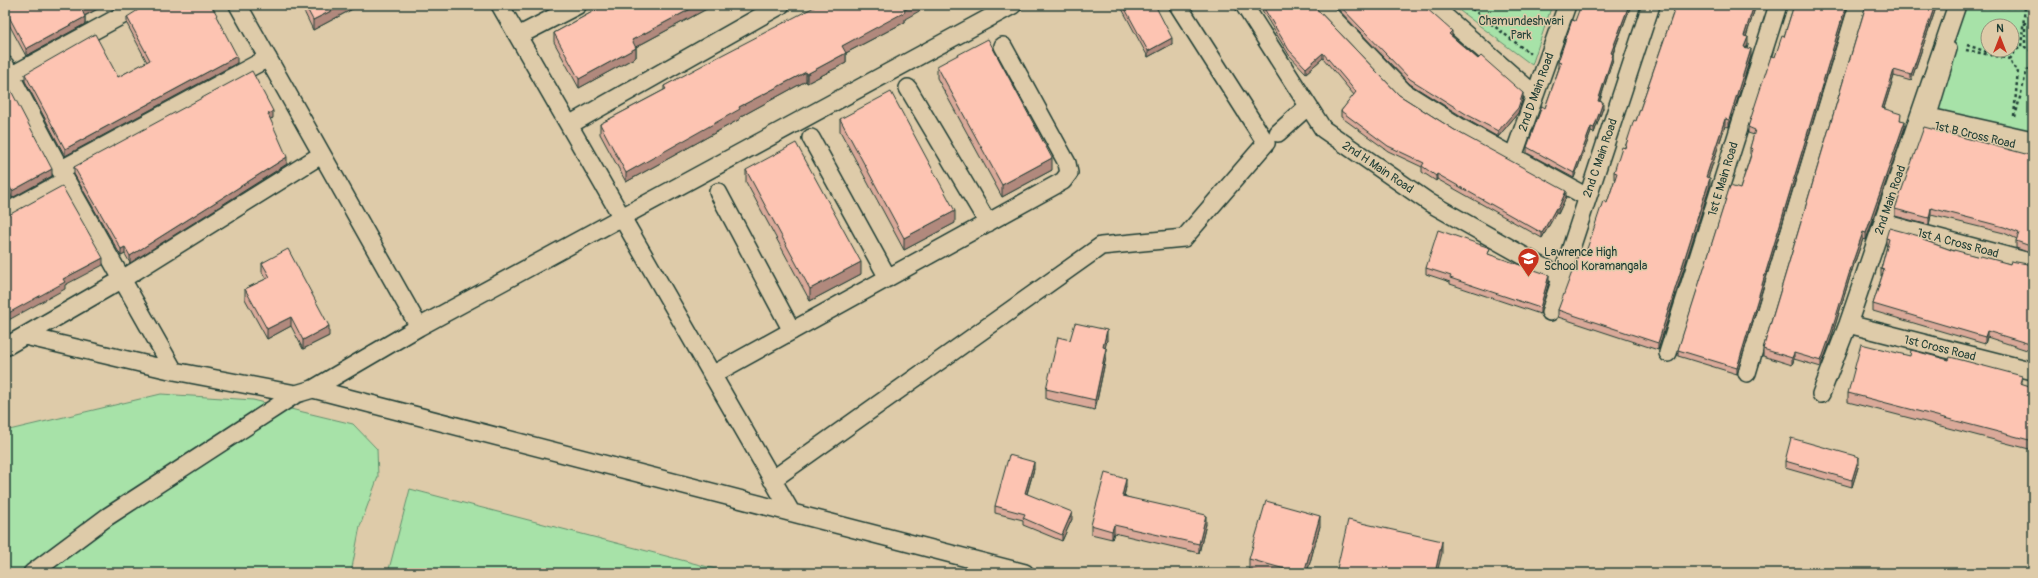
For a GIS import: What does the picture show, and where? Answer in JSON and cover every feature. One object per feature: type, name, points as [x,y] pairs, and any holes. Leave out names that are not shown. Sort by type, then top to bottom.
[{"type":"street","points":[[141,5],[7,73],[121,280],[174,371]]},
{"type":"street","points":[[238,5],[321,156],[419,327]]},
{"type":"street","points":[[500,5],[791,512]]},
{"type":"street","points":[[518,36],[578,5]]},
{"type":"street","points":[[569,125],[781,5]]},
{"type":"street","points":[[32,573],[107,517],[296,394],[314,388],[419,327],[621,216],[1013,5]]},
{"type":"street","points":[[772,480],[1101,246],[1184,238],[1261,149],[1266,143],[1178,5]]},
{"type":"street","name":"2nd H Main Road","points":[[1244,5],[1307,107],[1323,130],[1430,203],[1561,277]]},
{"type":"street","points":[[1320,5],[1404,92],[1461,128],[1587,197]]},
{"type":"street","points":[[1432,5],[1535,95]]},
{"type":"street","name":"2nd D Main Road","points":[[1513,157],[1567,5]]},
{"type":"street","name":"2nd C Main Road","points":[[1550,312],[1652,5]]},
{"type":"street","name":"1st E Main Road","points":[[1668,353],[1778,5]]},
{"type":"street","points":[[1747,373],[1858,5]]},
{"type":"street","points":[[1964,6],[1930,115],[2033,138]]},
{"type":"street","name":"2nd Main Road","points":[[1821,394],[1848,324],[1917,122],[1964,6]]},
{"type":"street","points":[[712,375],[1063,182],[1069,173],[1067,162],[1003,46]]},
{"type":"street","points":[[5,213],[63,175],[268,58]]},
{"type":"street","points":[[908,88],[988,223]]},
{"type":"street","points":[[1278,133],[1307,107]]},
{"type":"street","name":"1st B Cross Road","points":[[1917,122],[2033,149]]},
{"type":"street","points":[[811,138],[888,278]]},
{"type":"street","points":[[5,347],[121,280],[321,156]]},
{"type":"street","points":[[718,192],[792,331]]},
{"type":"street","name":"1st A Cross Road","points":[[1883,223],[2033,263]]},
{"type":"street","name":"1st Cross Road","points":[[1848,324],[2033,372]]},
{"type":"street","points":[[25,336],[174,371],[296,394]]},
{"type":"street","points":[[314,388],[1025,573]]},
{"type":"path","points":[[1467,5],[1529,52],[1531,46]]},
{"type":"path","points":[[1964,6],[2033,7]]},
{"type":"path","points":[[2025,7],[2025,47],[2033,52]]},
{"type":"path","points":[[2010,59],[2016,50],[2021,47],[2025,7]]},
{"type":"path","points":[[1965,45],[2010,59]]},
{"type":"path","points":[[1964,50],[2010,59]]},
{"type":"path","points":[[2010,59],[2013,67],[2018,70],[2015,118],[2027,70],[2033,67]]},
{"type":"green space","name":"Chamundeshwari Park","points":[[1452,5],[1552,5],[1532,65]]},
{"type":"green space","points":[[1961,5],[2033,5],[2033,144],[1923,119]]},
{"type":"green space","points":[[161,394],[253,400],[353,424],[377,449],[378,477],[360,526],[351,573],[5,573],[5,431]]},
{"type":"green space","points":[[410,489],[731,573],[388,573]]},
{"type":"building","points":[[5,5],[91,5],[82,10],[85,17],[26,49],[5,9]]},
{"type":"building","points":[[146,5],[211,5],[237,56],[65,149],[25,74],[95,34],[118,77],[150,60],[127,17]]},
{"type":"building","points":[[305,5],[343,5],[313,20]]},
{"type":"building","points":[[605,5],[698,5],[632,40],[636,48],[579,79],[554,33]]},
{"type":"building","points":[[818,5],[913,5],[904,10],[905,12],[842,46],[846,53],[739,107],[740,109],[626,173],[600,124],[666,89],[664,86]]},
{"type":"building","points":[[1123,5],[1155,5],[1172,38],[1148,51]]},
{"type":"building","points":[[1262,5],[1313,5],[1399,95],[1456,131],[1566,191],[1558,209],[1556,208],[1542,233],[1437,174],[1436,176],[1422,166],[1424,163],[1388,146],[1341,111],[1356,92],[1323,53],[1306,68],[1289,50]]},
{"type":"building","points":[[1339,5],[1424,5],[1452,31],[1449,34],[1478,59],[1481,56],[1523,93],[1518,108],[1498,131],[1466,114],[1410,79]]},
{"type":"building","points":[[1581,5],[1629,5],[1611,53],[1613,54],[1598,101],[1603,102],[1594,128],[1591,127],[1574,173],[1527,147],[1542,106],[1545,108],[1561,63],[1558,62],[1572,20],[1575,21]]},
{"type":"building","points":[[1676,5],[1754,5],[1744,36],[1748,37],[1744,47],[1751,49],[1729,120],[1725,119],[1706,177],[1710,178],[1658,343],[1558,310],[1579,253],[1585,255],[1603,201],[1607,203],[1617,173],[1614,172],[1622,147],[1625,148],[1634,120],[1636,121]]},
{"type":"building","points":[[1794,5],[1846,5],[1737,368],[1678,350],[1730,186],[1740,189],[1753,149],[1750,148],[1755,130],[1748,127],[1771,56],[1775,57],[1782,36],[1784,37]]},
{"type":"building","points":[[1866,5],[1935,5],[1911,75],[1894,70],[1882,108],[1901,114],[1900,120],[1905,121],[1866,233],[1863,232],[1821,361],[1794,353],[1792,358],[1763,349]]},
{"type":"building","points":[[988,39],[1052,158],[1002,185],[937,66]]},
{"type":"building","points":[[252,71],[273,111],[268,114],[287,157],[130,256],[125,247],[121,249],[74,167]]},
{"type":"building","points":[[7,83],[52,169],[12,191],[5,178],[5,84]]},
{"type":"building","points":[[891,92],[955,211],[904,238],[840,119]]},
{"type":"building","points":[[1924,127],[2033,156],[2033,247],[2016,241],[2019,233],[2004,227],[1931,208],[1929,218],[1895,209]]},
{"type":"building","points":[[796,143],[861,262],[810,289],[746,170]]},
{"type":"building","points":[[62,186],[103,258],[63,279],[65,282],[5,315],[5,217]]},
{"type":"building","points":[[1889,228],[1923,237],[1923,240],[1954,251],[1981,256],[2010,264],[2011,261],[2033,265],[2033,345],[1987,331],[1985,337],[1873,304],[1884,270],[1881,269],[1889,239],[1886,238]]},
{"type":"building","points":[[1438,230],[1490,248],[1488,254],[1549,275],[1540,308],[1450,278],[1451,276],[1426,268]]},
{"type":"building","points":[[288,249],[329,326],[303,340],[291,317],[267,329],[245,289],[270,277],[262,263]]},
{"type":"building","points":[[1075,323],[1107,330],[1103,347],[1106,348],[1095,400],[1046,389],[1058,337],[1070,340]]},
{"type":"building","points":[[1861,344],[1910,356],[1911,350],[1949,360],[1950,357],[2022,376],[2020,383],[2033,387],[2033,441],[1848,393]]},
{"type":"building","points":[[1791,438],[1859,457],[1852,480],[1785,461]]},
{"type":"building","points":[[1009,455],[1034,462],[1025,493],[1072,512],[1062,535],[1023,518],[1025,514],[995,506]]},
{"type":"building","points":[[1105,473],[1126,479],[1122,496],[1206,515],[1199,544],[1114,525],[1112,531],[1091,525]]},
{"type":"building","points":[[1266,501],[1320,516],[1304,573],[1299,573],[1249,559]]},
{"type":"building","points":[[1348,520],[1442,541],[1435,573],[1336,573]]},
{"type":"place","name":"Lawrence High School Koramangala","points":[[1529,278]]}]
